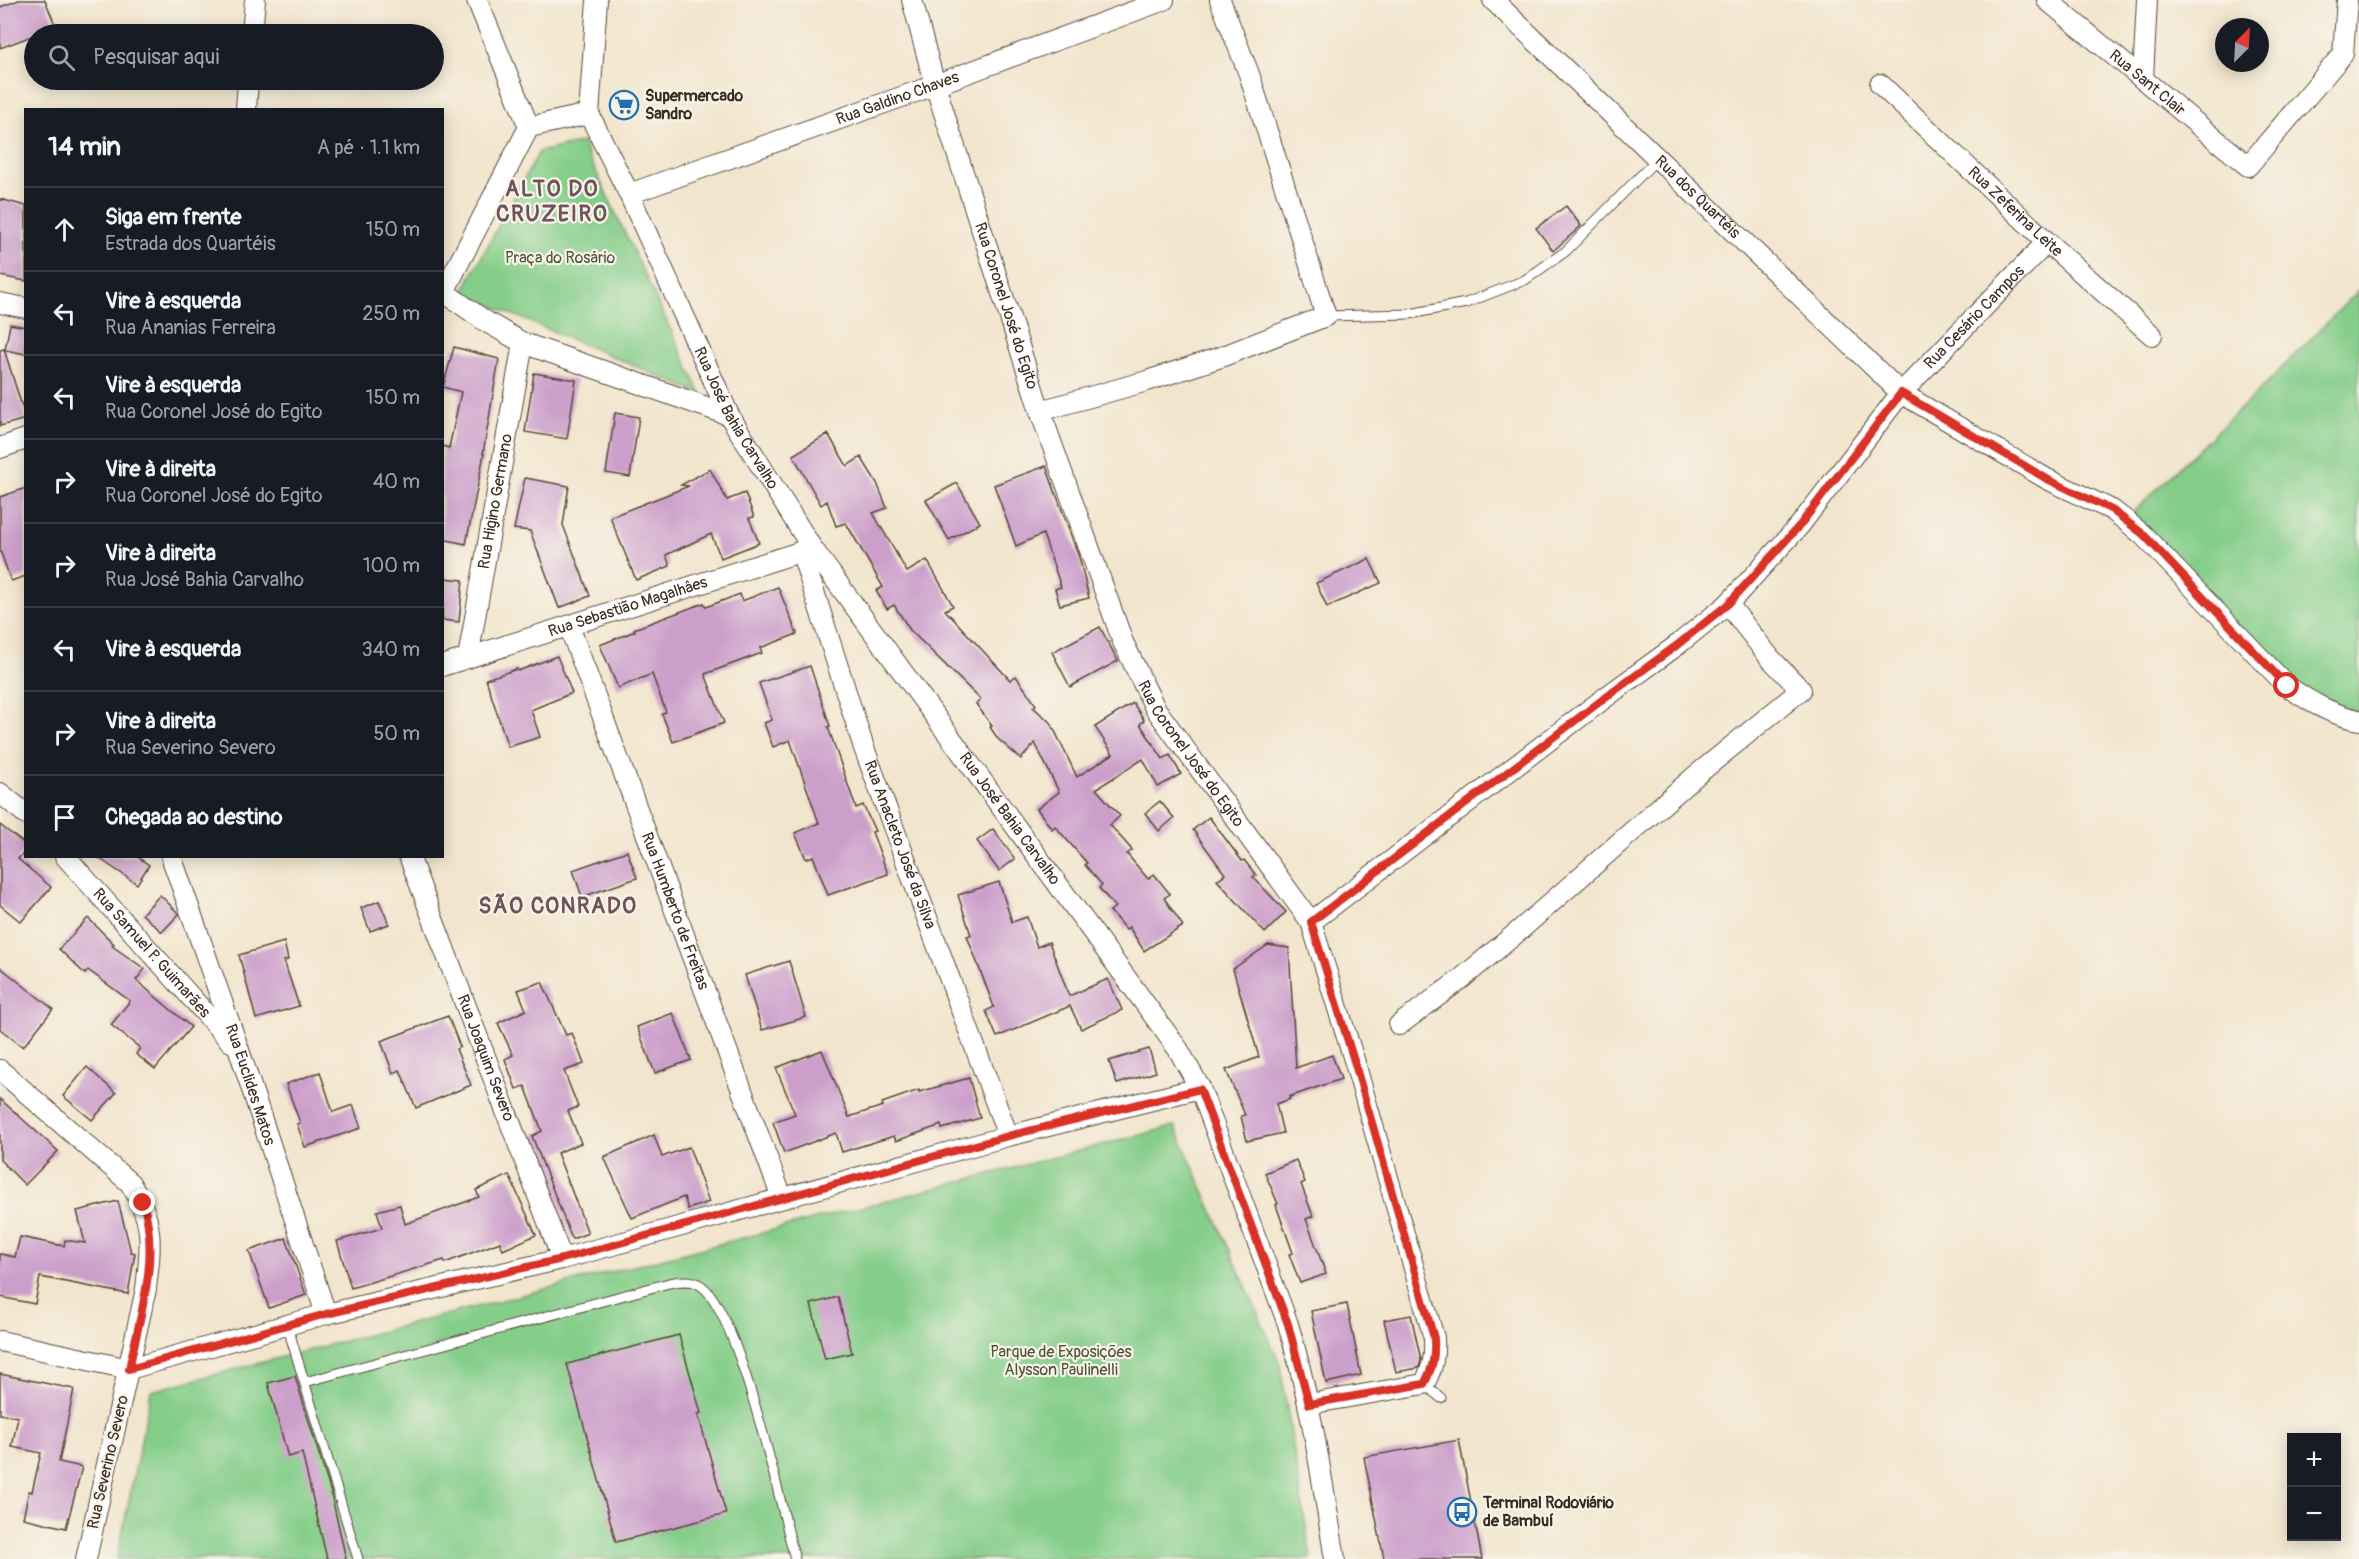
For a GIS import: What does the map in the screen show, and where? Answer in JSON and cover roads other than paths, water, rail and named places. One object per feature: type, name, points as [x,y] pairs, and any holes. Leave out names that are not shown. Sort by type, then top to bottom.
[{"type":"street","points":[[253,24],[255,0]]},
{"type":"street","points":[[444,290],[529,127],[477,0]]},
{"type":"street","points":[[529,127],[589,114],[597,0]]},
{"type":"street","name":"Rua Coronel José do Egito","points":[[912,0],[935,85],[1040,411],[1124,642],[1155,708],[1311,922],[1355,1064],[1434,1338],[1435,1356],[1432,1369],[1424,1384]]},
{"type":"street","name":"Rua Galdino Chaves","points":[[629,194],[935,85],[1164,0]]},
{"type":"street","points":[[1040,411],[1147,381],[1221,357],[1326,316],[1249,74],[1220,0]]},
{"type":"street","name":"Rua dos Quartéis","points":[[1492,0],[1901,393],[2047,479],[2112,510],[2143,534],[2287,686],[2314,705],[2345,718],[2359,720]]},
{"type":"street","name":"Rua Sant Clair","points":[[2047,0],[2248,166],[2343,54],[2347,0]]},
{"type":"street","points":[[2143,79],[2147,0]]},
{"type":"street","name":"Rua Zeferina Leite","points":[[1880,84],[2047,242],[2152,335]]},
{"type":"street","points":[[246,108],[247,90]]},
{"type":"street","name":"Rua José Bahia Carvalho","points":[[589,114],[629,194],[729,415],[807,549],[1178,1049],[1200,1089],[1288,1324],[1309,1404],[1335,1559]]},
{"type":"street","name":"Rua Cesário Campos","points":[[1311,922],[1676,646],[1728,604],[1800,525],[1901,393],[2047,242]]},
{"type":"street","points":[[444,293],[485,321],[523,343],[729,415]]},
{"type":"street","points":[[0,303],[24,308]]},
{"type":"street","name":"Rua Higino Germano","points":[[468,658],[523,343]]},
{"type":"street","points":[[0,447],[24,441]]},
{"type":"street","name":"Rua Sebastião Magalhâes","points":[[444,665],[807,549]]},
{"type":"street","name":"Rua Anacleto José da Silva","points":[[807,549],[864,748],[1008,1136]]},
{"type":"street","points":[[1399,1025],[1495,951],[1694,777],[1801,690],[1770,658],[1728,604]]},
{"type":"street","name":"Rua Humberto de Freitas","points":[[569,626],[782,1198]]},
{"type":"street","points":[[0,793],[24,812]]},
{"type":"street","name":"Rua Samuel P. Guimarães","points":[[67,858],[238,1050]]},
{"type":"street","name":"Rua Euclides Matos","points":[[172,858],[326,1314]]},
{"type":"street","name":"Rua Joaquim Severo","points":[[410,858],[562,1259]]},
{"type":"street","name":"Rua Severino Severo","points":[[0,1070],[130,1183],[143,1203],[148,1220],[150,1251],[146,1289],[86,1559]]},
{"type":"street","points":[[0,1341],[129,1369],[287,1324],[562,1259],[1008,1136],[1200,1089]]},
{"type":"street","points":[[1309,1404],[1424,1384]]},
{"type":"lane","points":[[1326,316],[1410,314],[1466,303],[1525,280],[1566,251],[1657,159]]},
{"type":"lane","points":[[305,1382],[669,1283],[686,1281],[700,1285],[712,1297],[730,1328],[754,1402],[795,1559]]},
{"type":"lane","points":[[287,1324],[358,1559]]},
{"type":"lane","points":[[1424,1384],[1441,1398]]},
{"type":"place","name":"Supermercado Sandro","points":[[624,105]]},
{"type":"place","name":"Terminal Rodoviário de Bambuí","points":[[1462,1512]]},
{"type":"district","name":"ALTO DO CRUZEIRO","points":[[552,202]]},
{"type":"district","name":"SÃO CONRADO","points":[[558,906]]},
{"type":"park label","name":"Praça do Rosário","points":[[560,258]]},
{"type":"park label","name":"Parque de Exposições Alysson Paulinelli","points":[[1061,1361]]}]
